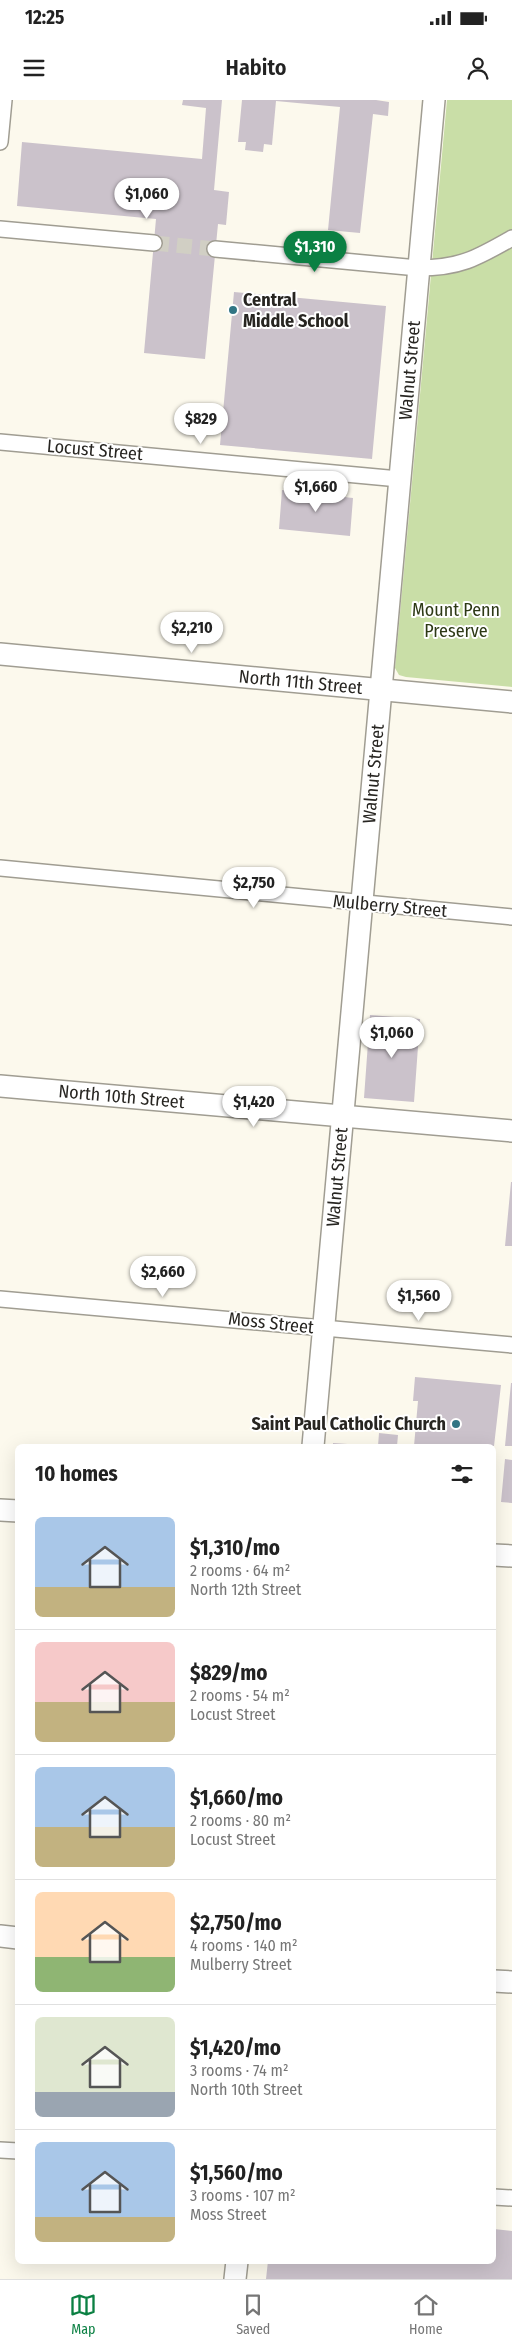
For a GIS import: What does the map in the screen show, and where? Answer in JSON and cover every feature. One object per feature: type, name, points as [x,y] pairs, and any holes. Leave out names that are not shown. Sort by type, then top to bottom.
[{"type":"street","points":[[0,142],[4,100]]},
{"type":"street","name":"Walnut Street","points":[[313,1444],[434,100]]},
{"type":"street","points":[[0,229],[154,243]]},
{"type":"street","points":[[216,249],[418,268],[455,266],[480,256],[512,238]]},
{"type":"street","name":"Locust Street","points":[[0,442],[400,479]]},
{"type":"street","name":"North 11th Street","points":[[0,654],[512,702]]},
{"type":"street","name":"Mulberry Street","points":[[0,868],[512,917]]},
{"type":"street","name":"North 10th Street","points":[[0,1086],[512,1131]]},
{"type":"street","name":"Moss Street","points":[[0,1298],[512,1345]]},
{"type":"street","points":[[0,1510],[15,1511]]},
{"type":"street","points":[[496,1555],[512,1556]]},
{"type":"street","points":[[0,1936],[15,1938]]},
{"type":"street","points":[[496,1981],[512,1982]]},
{"type":"street","points":[[0,2150],[15,2151]]},
{"type":"street","points":[[496,2197],[512,2198]]},
{"type":"street","points":[[235,2279],[237,2264]]},
{"type":"green space","name":"Mount Penn Preserve","points":[[447,100],[512,100],[512,687],[406,677],[399,675],[395,668]]},
{"type":"building","points":[[183,100],[222,100],[214,190],[229,192],[226,225],[218,224],[205,359],[144,353],[156,219],[17,206],[22,142],[202,159],[206,108],[182,105]]},
{"type":"building","points":[[242,100],[376,100],[389,102],[388,116],[373,114],[360,233],[328,230],[340,107],[276,101],[272,145],[264,144],[263,152],[245,150],[246,142],[238,142]]},
{"type":"building","points":[[234,292],[386,306],[372,459],[220,445]]},
{"type":"building","points":[[282,490],[353,498],[350,536],[279,529]]},
{"type":"building","points":[[370,1015],[420,1019],[414,1102],[364,1098]]},
{"type":"building","points":[[511,1182],[512,1246],[505,1246]]},
{"type":"building","name":"Saint Paul Catholic Church","points":[[415,1377],[501,1385],[494,1444],[414,1444],[418,1401],[413,1401]]},
{"type":"building","points":[[511,1383],[512,1446],[505,1446]]},
{"type":"building","name":"Saint Paul Catholic Church","points":[[379,1433],[398,1435],[397,1444],[378,1444]]},
{"type":"building","points":[[505,1459],[512,1460],[512,1503],[501,1502]]},
{"type":"building","points":[[496,2229],[512,2231],[512,2279],[266,2279],[268,2264],[496,2264]]},
{"type":"tunnel","points":[[154,243],[215,249]]},
{"type":"place","name":"Central Middle School","points":[[233,310]]},
{"type":"place","name":"Saint Paul Catholic Church","points":[[456,1424]]}]
